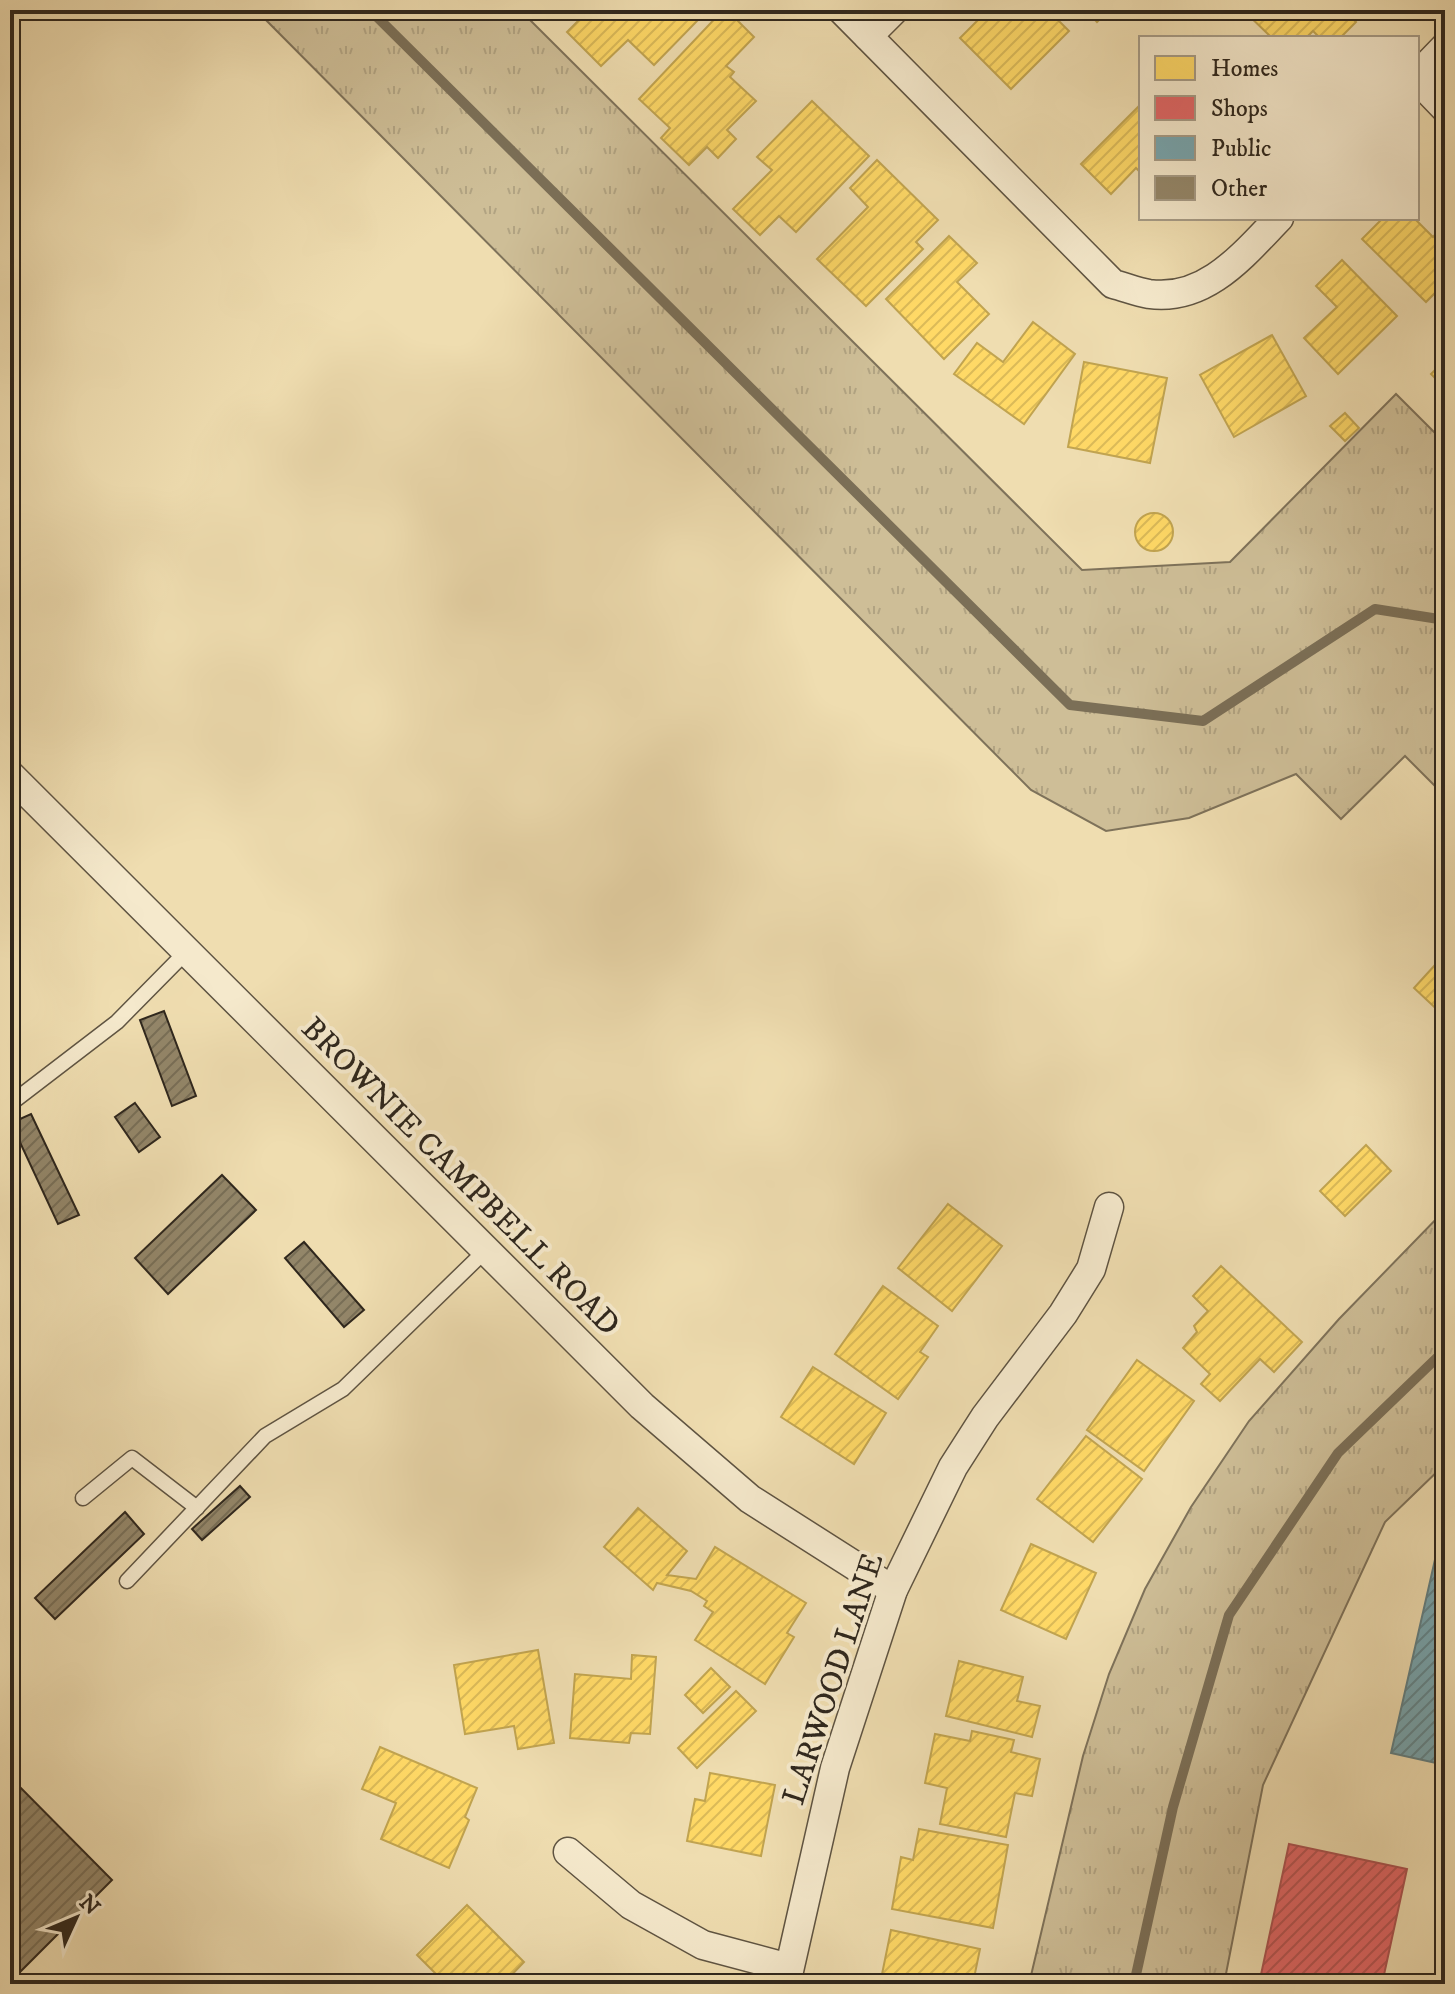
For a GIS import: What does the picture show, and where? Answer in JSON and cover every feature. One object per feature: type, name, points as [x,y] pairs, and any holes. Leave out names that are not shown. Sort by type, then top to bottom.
[{"type":"street","points":[[842,10],[1113,284],[1150,294],[1182,293],[1210,282],[1236,262],[1277,220]]},
{"type":"street","points":[[868,36],[894,10]]},
{"type":"street","points":[[1419,76],[1445,47]]},
{"type":"street","points":[[1419,80],[1445,108]]},
{"type":"street","name":"BROWNIE CAMPBELL ROAD","points":[[10,775],[642,1406],[750,1499],[893,1590]]},
{"type":"street","name":"LARWOOD LANE","points":[[787,1976],[835,1768],[893,1590],[953,1467],[985,1417],[1063,1314],[1091,1269],[1109,1207]]},
{"type":"street","points":[[568,1852],[631,1905],[703,1945],[787,1976]]},
{"type":"lane","points":[[10,1104],[117,1022],[186,952]]},
{"type":"lane","points":[[127,1581],[265,1436],[343,1389],[486,1250]]},
{"type":"lane","points":[[83,1498],[132,1458],[197,1508]]},
{"type":"green space","points":[[256,10],[520,10],[1082,570],[1230,562],[1396,394],[1445,443],[1445,796],[1405,756],[1341,819],[1296,774],[1189,818],[1106,831],[1031,790]]},
{"type":"green space","points":[[1445,1210],[1445,1464],[1385,1522],[1263,1785],[1224,1984],[1029,1984],[1083,1756],[1109,1674],[1145,1589],[1191,1507],[1249,1421],[1339,1319]]},
{"type":"building: Homes","points":[[589,10],[687,10],[697,21],[654,65],[628,40],[601,66],[567,32]]},
{"type":"building: Homes","points":[[723,10],[727,10],[754,37],[726,66],[734,72],[730,77],[756,101],[727,130],[736,139],[718,158],[707,147],[689,165],[661,138],[670,128],[639,99]]},
{"type":"building: Homes","points":[[988,10],[1048,10],[1069,31],[1011,89],[960,38]]},
{"type":"building: Homes","points":[[1086,10],[1109,10],[1097,22]]},
{"type":"building: Homes","points":[[1243,10],[1344,10],[1356,22],[1342,36],[1318,36],[1313,31],[1308,36],[1270,36]]},
{"type":"building: Homes","points":[[812,101],[869,156],[796,232],[779,216],[760,235],[733,209],[772,170],[757,157]]},
{"type":"building: Homes","points":[[1139,106],[1139,171],[1136,168],[1111,194],[1081,164]]},
{"type":"building: Homes","points":[[877,160],[938,220],[916,242],[923,249],[866,306],[817,259],[868,207],[850,188]]},
{"type":"building: Homes","points":[[1381,220],[1416,220],[1433,237],[1445,224],[1445,283],[1426,302],[1362,239]]},
{"type":"building: Homes","points":[[949,236],[977,263],[957,282],[989,314],[944,359],[886,299]]},
{"type":"building: Homes","points":[[1342,260],[1397,316],[1338,374],[1304,338],[1337,307],[1316,286]]},
{"type":"building: Homes","points":[[1033,322],[1075,354],[1024,424],[954,374],[977,343],[1003,362]]},
{"type":"building: Homes","points":[[1272,335],[1306,396],[1234,437],[1200,375]]},
{"type":"building: Homes","points":[[1445,360],[1445,388],[1431,374]]},
{"type":"building: Homes","points":[[1084,362],[1167,378],[1150,463],[1068,447]]},
{"type":"building: Homes","points":[[1345,413],[1359,428],[1345,441],[1330,426]]},
{"type":"building: Homes","points":[[1154,513],[1167,519],[1173,532],[1167,545],[1154,551],[1141,545],[1135,532],[1141,519]]},
{"type":"building: Homes","points":[[1435,965],[1445,974],[1445,1017],[1414,988]]},
{"type":"building: Homes","points":[[1366,1145],[1391,1171],[1345,1216],[1320,1191]]},
{"type":"building: Homes","points":[[948,1204],[1002,1246],[952,1311],[898,1268]]},
{"type":"building: Homes","points":[[1221,1266],[1302,1342],[1274,1372],[1260,1359],[1220,1401],[1201,1384],[1210,1374],[1183,1348],[1197,1332],[1194,1326],[1208,1311],[1193,1296]]},
{"type":"building: Homes","points":[[883,1286],[938,1326],[920,1352],[928,1357],[898,1399],[835,1354]]},
{"type":"building: Homes","points":[[1137,1360],[1194,1401],[1144,1471],[1087,1430]]},
{"type":"building: Homes","points":[[813,1367],[886,1413],[854,1464],[781,1417]]},
{"type":"building: Homes","points":[[1086,1436],[1142,1479],[1093,1542],[1037,1499]]},
{"type":"building: Homes","points":[[638,1508],[687,1551],[667,1575],[696,1579],[715,1547],[806,1603],[787,1633],[794,1637],[765,1684],[695,1640],[713,1612],[704,1606],[707,1601],[691,1591],[657,1583],[653,1590],[604,1547]]},
{"type":"building: Homes","points":[[1031,1544],[1096,1573],[1066,1639],[1001,1610]]},
{"type":"building: Homes","points":[[538,1650],[554,1743],[518,1749],[514,1726],[465,1734],[454,1665]]},
{"type":"building: Homes","points":[[632,1655],[656,1657],[650,1734],[631,1733],[629,1743],[570,1738],[575,1674],[631,1679]]},
{"type":"building: Homes","points":[[959,1661],[1023,1677],[1017,1701],[1040,1706],[1032,1737],[946,1716]]},
{"type":"building: Homes","points":[[711,1668],[730,1687],[703,1713],[685,1695]]},
{"type":"building: Homes","points":[[736,1691],[756,1711],[697,1768],[678,1748]]},
{"type":"building: Homes","points":[[972,1731],[1014,1740],[1011,1752],[1040,1759],[1032,1796],[1015,1793],[1006,1837],[940,1824],[947,1788],[925,1783],[935,1734],[970,1741]]},
{"type":"building: Homes","points":[[380,1747],[477,1788],[465,1817],[469,1820],[449,1868],[381,1839],[396,1803],[362,1789]]},
{"type":"building: Homes","points":[[710,1773],[775,1785],[761,1856],[687,1841],[695,1799],[705,1801]]},
{"type":"building: Homes","points":[[919,1829],[1008,1845],[993,1928],[892,1909],[901,1857],[913,1860]]},
{"type":"building: Homes","points":[[467,1905],[524,1962],[503,1984],[446,1984],[417,1955]]},
{"type":"building: Homes","points":[[891,1930],[980,1949],[974,1978],[980,1980],[979,1984],[880,1984]]},
{"type":"building: Shops","points":[[1289,1844],[1407,1869],[1382,1984],[1259,1984]]},
{"type":"building: Public","points":[[1445,1520],[1445,1765],[1391,1753]]},
{"type":"building: Other","points":[[164,1011],[196,1096],[172,1106],[140,1020]]},
{"type":"building: Other","points":[[135,1103],[160,1137],[139,1152],[115,1117]]},
{"type":"building: Other","points":[[31,1114],[79,1215],[58,1224],[11,1123]]},
{"type":"building: Other","points":[[222,1175],[256,1210],[168,1294],[135,1258]]},
{"type":"building: Other","points":[[304,1242],[364,1310],[344,1327],[285,1258]]},
{"type":"building: Other","points":[[240,1486],[250,1497],[202,1540],[192,1529]]},
{"type":"building: Other","points":[[125,1512],[144,1534],[55,1619],[35,1598]]},
{"type":"building: Other","points":[[10,1777],[112,1880],[12,1980],[10,1978]]},
{"type":"waterway","points":[[370,10],[1070,705],[1203,721],[1375,609],[1445,620]]},
{"type":"waterway","points":[[1134,1984],[1173,1807],[1229,1615],[1338,1453],[1445,1350]]}]
